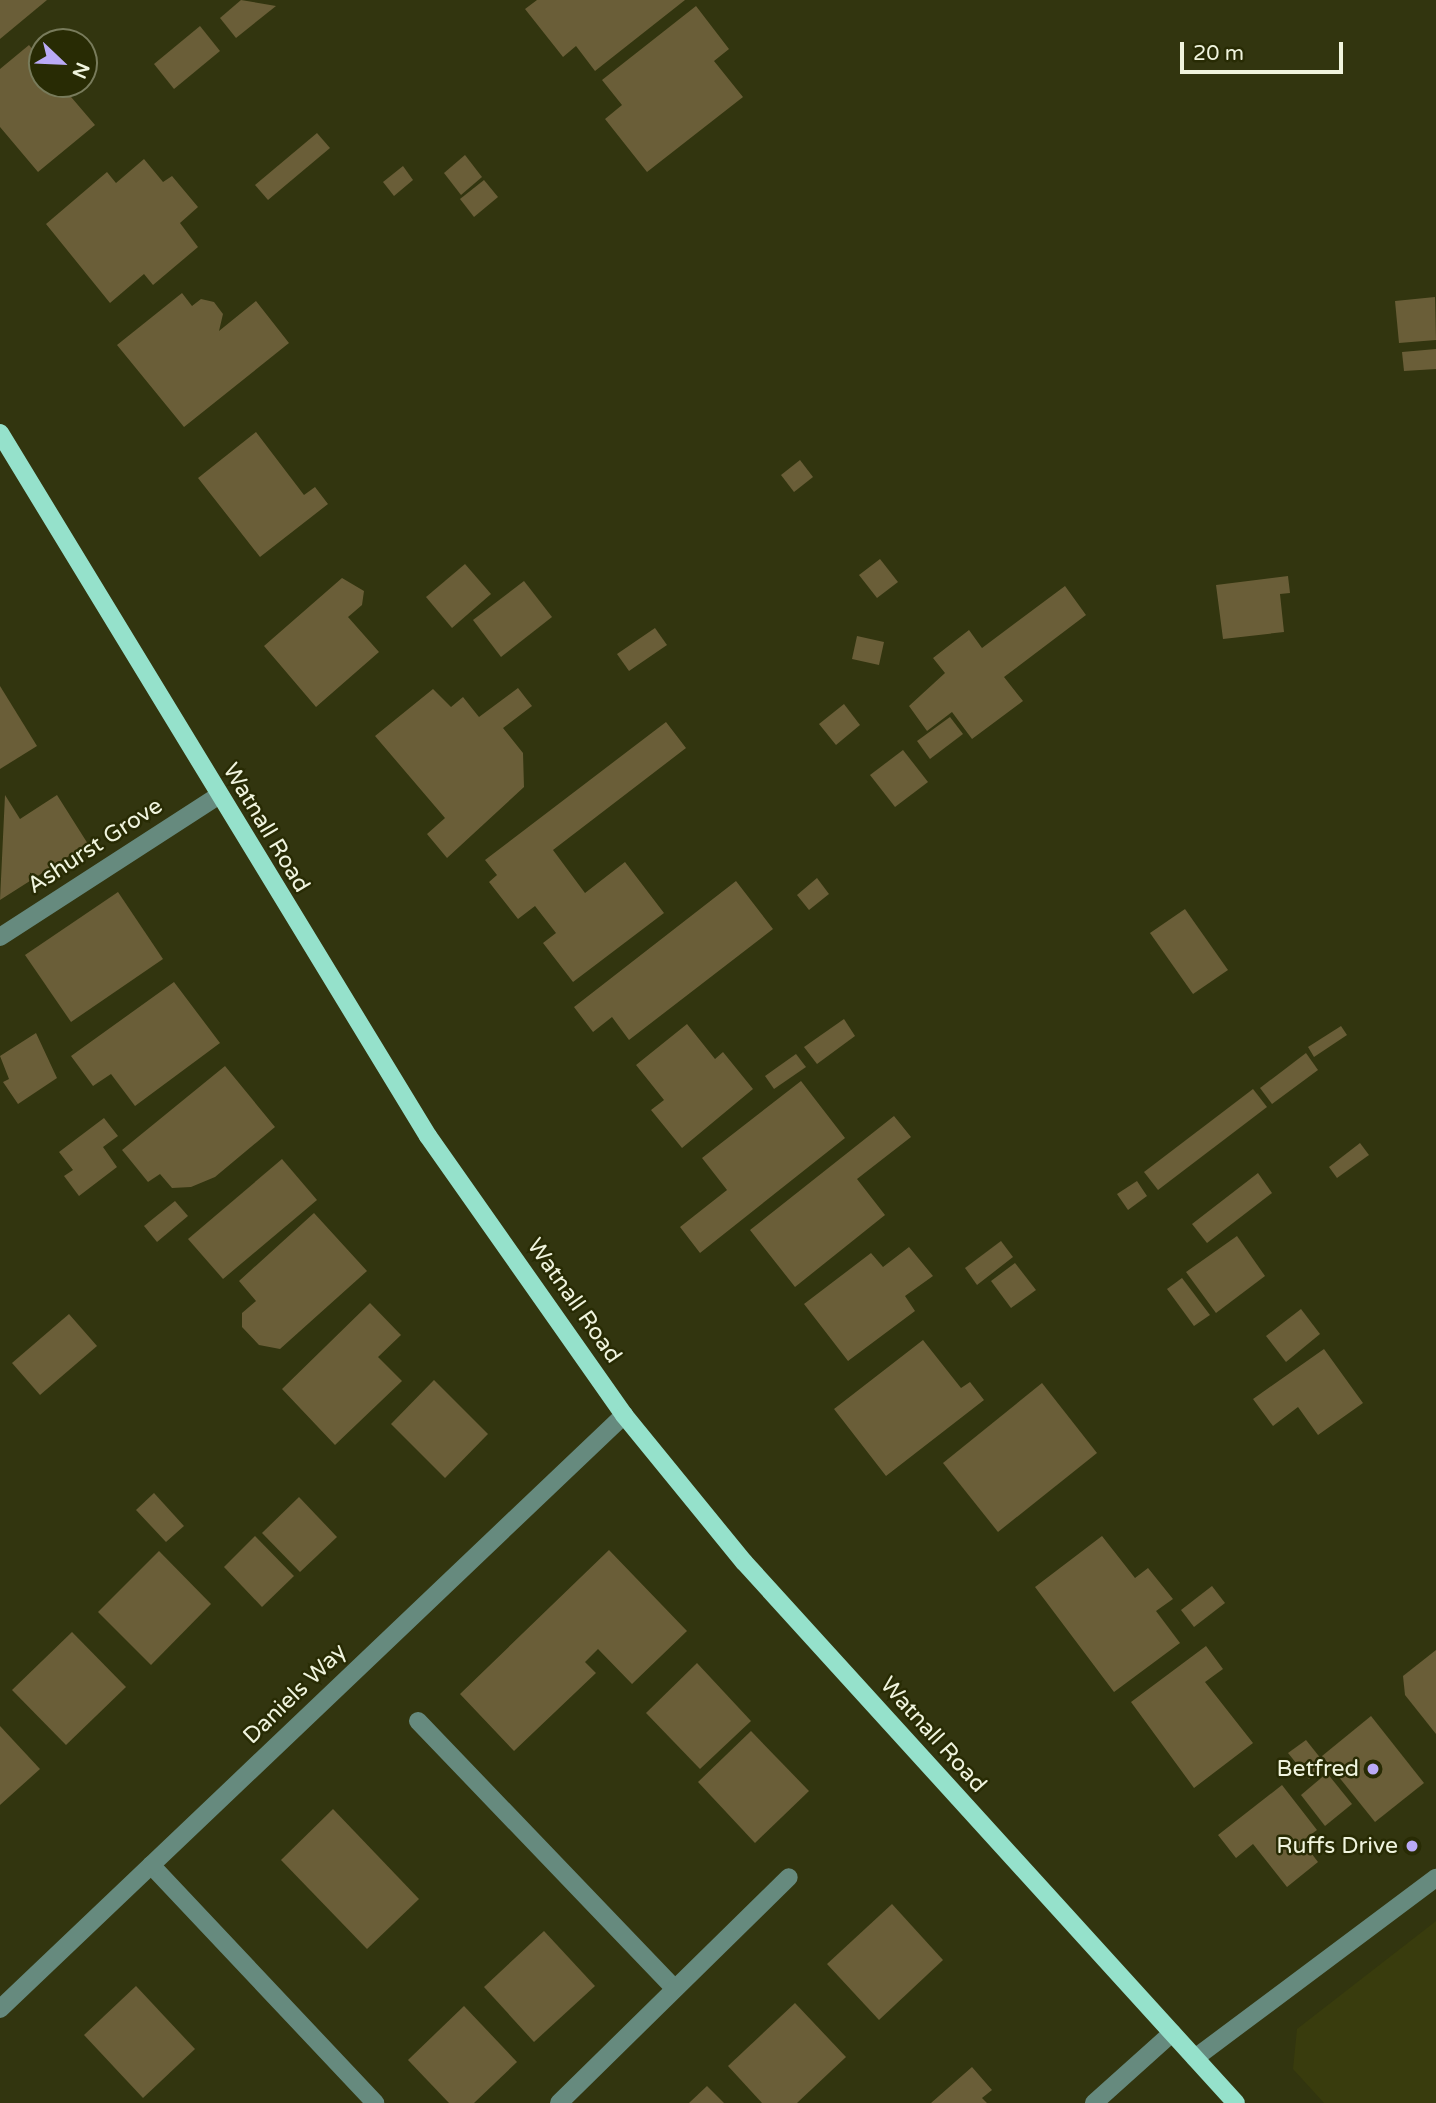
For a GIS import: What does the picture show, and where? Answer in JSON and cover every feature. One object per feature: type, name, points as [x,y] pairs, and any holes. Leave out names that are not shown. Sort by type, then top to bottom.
[{"type":"main road","name":"Watnall Road","points":[[0,433],[218,796],[428,1136],[624,1415],[752,1572],[1236,2103]]},
{"type":"street","name":"Ashurst Grove","points":[[0,937],[218,796]]},
{"type":"street","name":"Daniels Way","points":[[0,2009],[624,1415]]},
{"type":"street","points":[[418,1721],[675,1989]]},
{"type":"street","points":[[151,1866],[375,2103]]},
{"type":"street","points":[[559,2103],[789,1877]]},
{"type":"street","points":[[1195,2058],[1436,1878]]},
{"type":"street","points":[[1094,2103],[1172,2033]]},
{"type":"shaded area","points":[[1436,1921],[1436,2103],[1324,2103],[1293,2069],[1297,2029]]},
{"type":"building","points":[[0,0],[47,0],[0,39]]},
{"type":"building","points":[[241,0],[276,6],[236,38],[220,18]]},
{"type":"building","points":[[537,0],[685,0],[595,71],[576,46],[563,57],[525,9]]},
{"type":"building","points":[[696,6],[729,49],[714,61],[743,97],[647,172],[605,119],[622,105],[602,80]]},
{"type":"building","points":[[200,26],[220,51],[174,89],[154,64]]},
{"type":"building","points":[[28,46],[28,98],[72,98],[95,125],[38,172],[0,127],[0,69]]},
{"type":"building","points":[[317,133],[330,148],[268,200],[255,185]]},
{"type":"building","points":[[465,155],[482,177],[461,195],[444,173]]},
{"type":"building","points":[[144,159],[163,182],[172,176],[198,207],[180,223],[198,247],[153,285],[144,274],[110,303],[46,224],[107,172],[116,183]]},
{"type":"building","points":[[403,166],[413,180],[394,196],[383,182]]},
{"type":"building","points":[[484,180],[498,197],[474,217],[460,199]]},
{"type":"building","points":[[182,293],[192,306],[201,299],[214,302],[223,314],[219,331],[256,301],[289,343],[184,427],[117,345]]},
{"type":"building","points":[[1435,297],[1436,340],[1399,343],[1395,301]]},
{"type":"building","points":[[1436,349],[1436,369],[1404,371],[1402,352]]},
{"type":"building","points":[[256,432],[304,495],[315,487],[328,504],[260,557],[198,478]]},
{"type":"building","points":[[800,460],[813,477],[794,492],[781,475]]},
{"type":"building","points":[[880,559],[898,582],[877,598],[859,575]]},
{"type":"building","points":[[465,564],[491,594],[452,628],[426,597]]},
{"type":"building","points":[[1288,576],[1290,593],[1280,594],[1284,632],[1223,639],[1216,585]]},
{"type":"building","points":[[342,578],[364,591],[362,605],[348,617],[379,652],[316,707],[264,646]]},
{"type":"building","points":[[524,581],[552,617],[501,657],[473,620]]},
{"type":"building","points":[[1065,586],[1086,615],[1004,677],[1023,701],[972,739],[952,712],[927,731],[909,706],[945,673],[933,658],[969,630],[982,648]]},
{"type":"building","points":[[655,628],[667,645],[629,671],[617,654]]},
{"type":"building","points":[[857,636],[884,642],[879,665],[852,659]]},
{"type":"building","points":[[0,686],[37,746],[0,769]]},
{"type":"building","points":[[518,688],[532,706],[503,728],[523,753],[524,787],[447,858],[427,834],[445,818],[375,736],[433,689],[451,707],[463,697],[479,717]]},
{"type":"building","points":[[844,704],[860,725],[836,745],[819,724]]},
{"type":"building","points":[[950,717],[963,734],[930,759],[917,741]]},
{"type":"building","points":[[666,722],[686,748],[553,850],[585,893],[625,862],[664,913],[573,982],[543,943],[556,933],[535,906],[518,919],[489,882],[497,875],[485,860]]},
{"type":"building","points":[[903,750],[928,782],[895,807],[870,775]]},
{"type":"building","points":[[5,795],[20,819],[57,795],[88,844],[0,900]]},
{"type":"building","points":[[817,878],[829,894],[809,910],[797,895]]},
{"type":"building","points":[[736,881],[773,929],[629,1040],[612,1017],[593,1032],[574,1007]]},
{"type":"building","points":[[118,892],[163,959],[71,1022],[25,955]]},
{"type":"building","points":[[1185,909],[1228,970],[1193,994],[1150,933]]},
{"type":"building","points":[[174,982],[220,1043],[135,1106],[111,1074],[93,1086],[71,1056]]},
{"type":"building","points":[[844,1019],[855,1036],[817,1064],[804,1047]]},
{"type":"building","points":[[687,1024],[715,1059],[723,1052],[753,1089],[682,1148],[651,1110],[664,1100],[636,1065]]},
{"type":"building","points":[[1341,1026],[1347,1035],[1314,1057],[1308,1047]]},
{"type":"building","points":[[36,1033],[57,1078],[18,1104],[3,1082],[9,1079],[0,1056]]},
{"type":"building","points":[[1306,1053],[1318,1070],[1272,1104],[1260,1088]]},
{"type":"building","points":[[796,1054],[806,1067],[774,1089],[765,1076]]},
{"type":"building","points":[[225,1066],[275,1127],[215,1177],[191,1187],[172,1188],[160,1174],[148,1182],[122,1150]]},
{"type":"building","points":[[801,1081],[845,1138],[700,1253],[680,1227],[727,1190],[702,1158]]},
{"type":"building","points":[[1253,1089],[1267,1107],[1158,1190],[1144,1172]]},
{"type":"building","points":[[894,1116],[911,1137],[857,1179],[885,1215],[795,1287],[750,1230]]},
{"type":"building","points":[[104,1118],[118,1136],[103,1147],[117,1167],[79,1196],[64,1176],[73,1170],[59,1152]]},
{"type":"building","points":[[1360,1143],[1369,1155],[1337,1178],[1329,1167]]},
{"type":"building","points":[[282,1159],[317,1200],[223,1279],[188,1239]]},
{"type":"building","points":[[1258,1173],[1272,1193],[1207,1243],[1192,1224]]},
{"type":"building","points":[[1137,1181],[1147,1196],[1128,1210],[1117,1194]]},
{"type":"building","points":[[175,1201],[188,1216],[157,1242],[144,1226]]},
{"type":"building","points":[[314,1213],[367,1271],[280,1349],[259,1345],[242,1327],[242,1313],[256,1301],[239,1281]]},
{"type":"building","points":[[1237,1236],[1265,1276],[1216,1313],[1186,1272]]},
{"type":"building","points":[[1001,1241],[1013,1257],[977,1285],[965,1268]]},
{"type":"building","points":[[909,1247],[933,1276],[905,1296],[915,1311],[848,1361],[804,1304],[871,1253],[883,1267]]},
{"type":"building","points":[[1015,1263],[1036,1290],[1011,1308],[991,1281]]},
{"type":"building","points":[[1182,1278],[1210,1315],[1194,1326],[1167,1289]]},
{"type":"building","points":[[370,1303],[401,1335],[378,1357],[402,1381],[335,1445],[282,1389]]},
{"type":"building","points":[[1301,1309],[1320,1334],[1286,1362],[1266,1336]]},
{"type":"building","points":[[69,1314],[97,1346],[40,1395],[12,1363]]},
{"type":"building","points":[[923,1340],[961,1388],[970,1382],[984,1400],[886,1476],[834,1409]]},
{"type":"building","points":[[1324,1349],[1363,1403],[1318,1435],[1298,1407],[1273,1426],[1253,1399]]},
{"type":"building","points":[[434,1380],[488,1434],[445,1478],[391,1424]]},
{"type":"building","points":[[1042,1383],[1097,1453],[998,1532],[943,1463]]},
{"type":"building","points":[[154,1493],[184,1526],[166,1542],[136,1510]]},
{"type":"building","points":[[299,1497],[337,1537],[300,1572],[262,1533]]},
{"type":"building","points":[[255,1536],[294,1576],[262,1607],[224,1567]]},
{"type":"building","points":[[1102,1536],[1135,1578],[1148,1568],[1173,1599],[1156,1611],[1180,1643],[1114,1692],[1035,1587]]},
{"type":"building","points":[[609,1550],[687,1631],[632,1684],[598,1649],[585,1662],[596,1673],[514,1751],[460,1694]]},
{"type":"building","points":[[159,1551],[211,1604],[151,1665],[98,1612]]},
{"type":"building","points":[[1212,1586],[1225,1603],[1194,1627],[1181,1610]]},
{"type":"building","points":[[72,1632],[126,1687],[66,1745],[12,1690]]},
{"type":"building","points":[[1206,1646],[1223,1669],[1205,1682],[1253,1743],[1194,1788],[1131,1702]]},
{"type":"building","points":[[1436,1650],[1436,1734],[1405,1695],[1403,1676]]},
{"type":"building","points":[[697,1663],[751,1721],[700,1769],[646,1713]]},
{"type":"building","name":"Betfred","points":[[1371,1716],[1424,1783],[1375,1822],[1322,1756]]},
{"type":"building","points":[[0,1726],[40,1769],[0,1805]]},
{"type":"building","points":[[751,1731],[809,1791],[755,1843],[698,1782]]},
{"type":"building","points":[[1306,1740],[1326,1765],[1309,1779],[1288,1753]]},
{"type":"building","points":[[1327,1773],[1352,1804],[1325,1826],[1301,1795]]},
{"type":"building","points":[[1282,1785],[1317,1830],[1302,1841],[1318,1862],[1287,1887],[1253,1844],[1236,1858],[1218,1835]]},
{"type":"building","points":[[333,1809],[419,1899],[367,1949],[281,1860]]},
{"type":"building","points":[[892,1904],[943,1960],[879,2020],[827,1964]]},
{"type":"building","points":[[544,1931],[595,1986],[534,2042],[484,1987]]},
{"type":"building","points":[[136,1986],[195,2049],[143,2098],[84,2035]]},
{"type":"building","points":[[795,2003],[846,2057],[797,2103],[762,2103],[728,2066]]},
{"type":"building","points":[[464,2006],[517,2062],[474,2103],[449,2103],[408,2060]]},
{"type":"building","points":[[972,2067],[992,2090],[982,2098],[987,2103],[931,2103]]},
{"type":"building","points":[[707,2086],[724,2103],[689,2103]]},
{"type":"place","name":"Betfred","points":[[1373,1769]]},
{"type":"place","name":"Ruffs Drive","points":[[1412,1846]]}]
